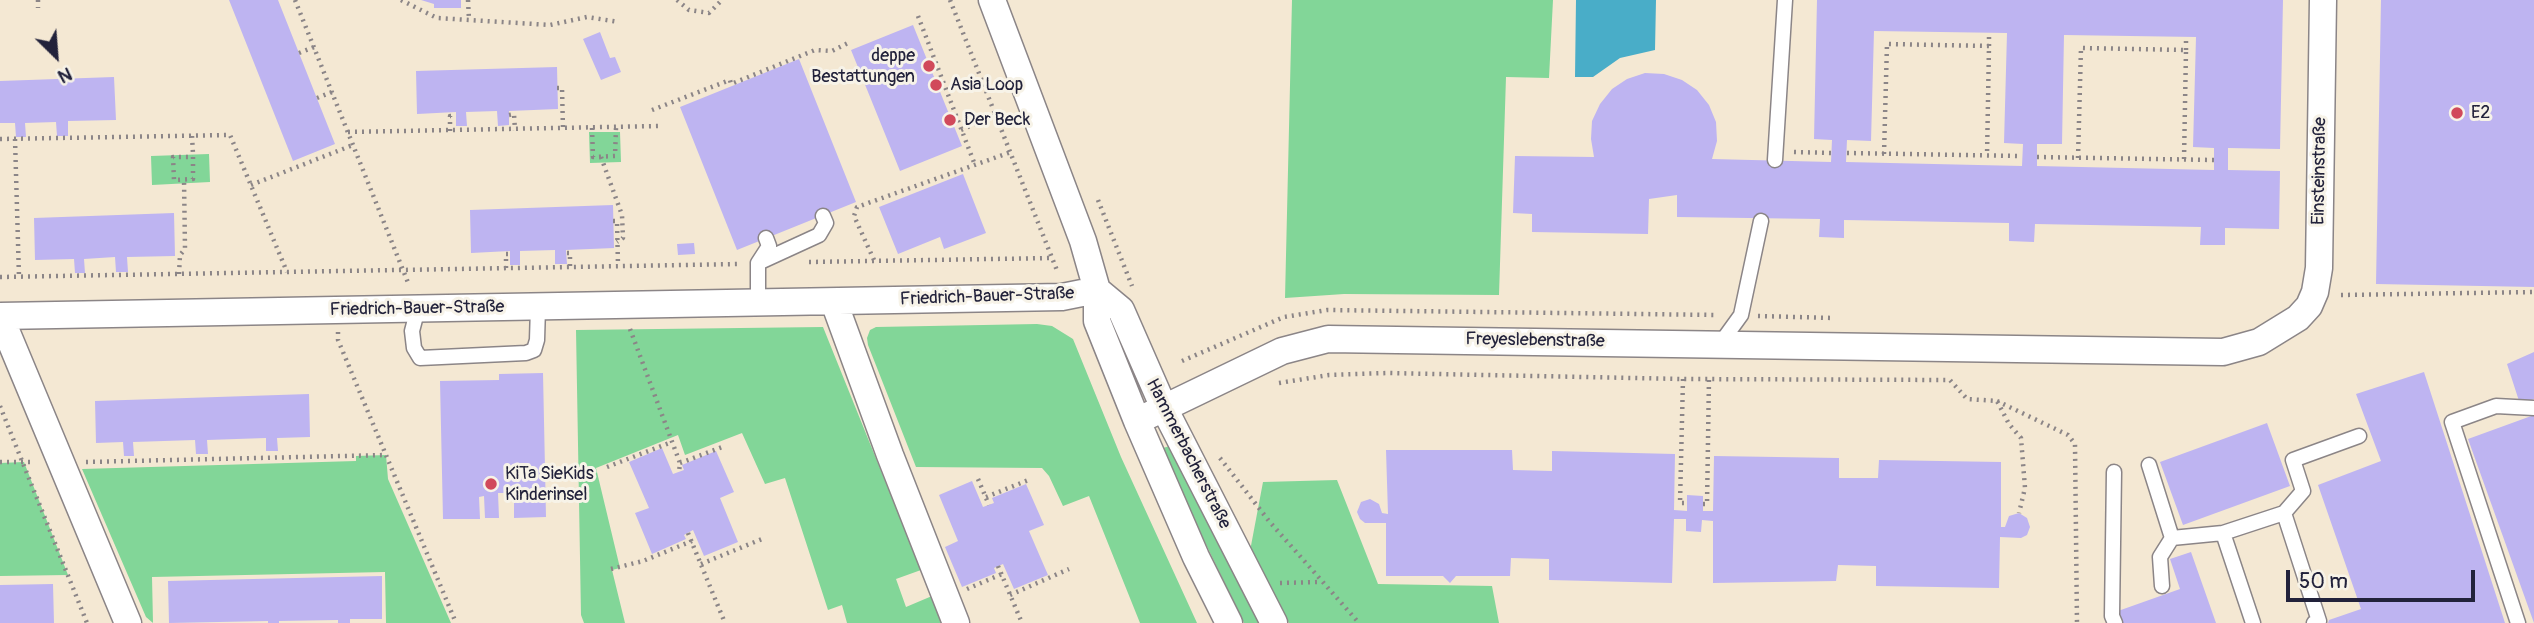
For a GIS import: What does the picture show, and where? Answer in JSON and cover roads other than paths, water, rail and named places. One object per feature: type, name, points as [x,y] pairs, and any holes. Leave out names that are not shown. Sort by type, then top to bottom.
[{"type":"street","name":"Hammerbacherstraße","points":[[992,0],[1083,241],[1097,290],[1097,321],[1196,556],[1229,623]]},
{"type":"street","name":"Einsteinstraße","points":[[1951,349],[2223,352],[2259,342],[2298,318],[2309,306],[2315,292],[2319,268],[2323,0]]},
{"type":"street","name":"Hammerbacherstraße","points":[[1097,290],[1121,310],[1164,408],[1274,623]]},
{"type":"street","name":"Friedrich-Bauer-Straße","points":[[128,623],[0,316],[834,302],[1067,296],[1097,290]]},
{"type":"street","points":[[834,302],[956,623]]},
{"type":"street","name":"Freyeslebenstraße","points":[[1137,421],[1282,351],[1328,339],[1951,349]]},
{"type":"lane","points":[[1775,156],[1785,0]]},
{"type":"lane","points":[[758,263],[819,235],[826,223],[823,216]]},
{"type":"lane","points":[[1720,344],[1741,316],[1761,221]]},
{"type":"lane","points":[[758,303],[758,263],[769,246],[766,238]]},
{"type":"lane","points":[[418,308],[412,331],[414,348],[419,358],[526,353],[534,350],[538,307]]},
{"type":"lane","points":[[2518,623],[2452,422],[2496,406],[2534,408]]},
{"type":"lane","points":[[2172,538],[2222,533],[2284,513],[2303,491],[2293,460],[2360,436]]},
{"type":"lane","points":[[2148,465],[2172,538]]},
{"type":"lane","points":[[2115,472],[2112,616],[2115,623]]},
{"type":"lane","points":[[2284,513],[2319,621],[2314,623]]},
{"type":"lane","points":[[2222,533],[2253,623]]},
{"type":"lane","points":[[2162,586],[2160,557],[2172,538]]},
{"type":"water","points":[[1576,0],[1656,0],[1655,50],[1620,58],[1593,77],[1575,77]]},
{"type":"place","name":"deppe Bestattungen","points":[[929,66]]},
{"type":"place","name":"Asia Loop","points":[[936,85]]},
{"type":"place","name":"E2","points":[[2457,113]]},
{"type":"place","name":"Der Beck","points":[[950,120]]},
{"type":"place","name":"KiTa SieKids Kinderinsel","points":[[491,484]]}]
